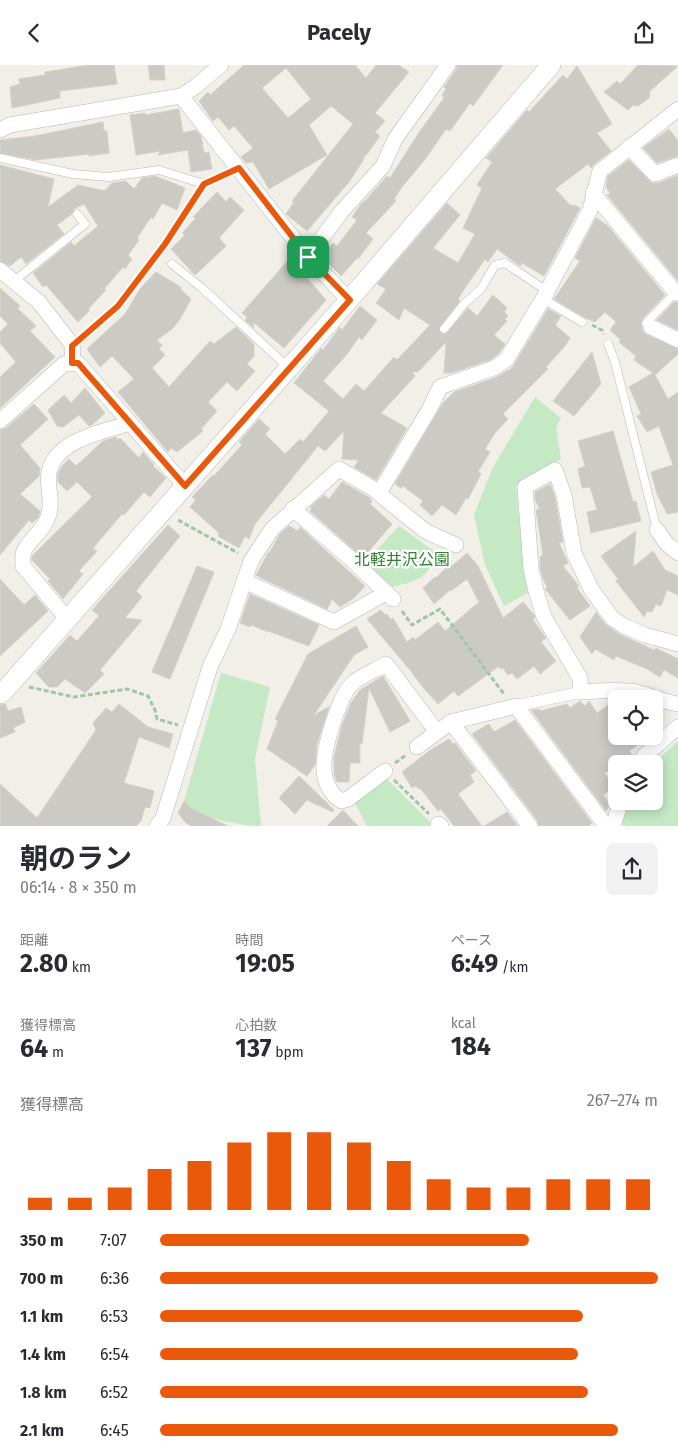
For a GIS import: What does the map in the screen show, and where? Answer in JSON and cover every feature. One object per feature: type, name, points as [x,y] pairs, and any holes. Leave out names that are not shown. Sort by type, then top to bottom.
[{"type":"street","points":[[0,130],[10,125],[181,96],[221,65]]},
{"type":"street","points":[[308,257],[342,211],[383,166],[395,139],[448,65]]},
{"type":"street","points":[[5,689],[350,300],[551,65]]},
{"type":"street","points":[[181,96],[308,257],[350,300]]},
{"type":"street","points":[[379,493],[429,411],[440,387],[494,368],[506,360],[545,295],[590,209],[600,171],[629,147],[675,117]]},
{"type":"street","points":[[629,147],[654,174],[669,170],[678,165]]},
{"type":"street","points":[[593,193],[677,291]]},
{"type":"street","points":[[0,270],[39,302],[72,346],[72,363]]},
{"type":"street","points":[[651,327],[678,340]]},
{"type":"street","points":[[0,421],[64,364],[78,363],[185,486]]},
{"type":"street","points":[[68,620],[23,566],[23,552],[48,518],[52,500],[48,484],[49,471],[60,451],[73,442],[130,423]]},
{"type":"street","points":[[164,823],[190,729],[210,667],[228,629],[251,561],[272,529],[293,509],[339,469],[372,488],[426,531],[456,545]]},
{"type":"street","points":[[581,692],[580,678],[544,617],[531,569],[525,487],[556,470],[564,495],[574,553],[591,589],[606,611],[612,618],[624,626],[645,635],[678,644]]},
{"type":"street","points":[[244,581],[334,622],[390,596],[351,559],[293,509]]},
{"type":"street","points":[[657,530],[667,544],[678,553]]},
{"type":"street","points":[[385,771],[348,799],[342,801],[335,798],[328,786],[323,767],[327,745],[333,723],[345,694],[352,683],[386,664],[437,732]]},
{"type":"street","points":[[417,747],[451,722],[581,692],[637,692],[665,702],[678,704]]},
{"type":"street","points":[[515,706],[606,826]]},
{"type":"street","points":[[451,722],[530,826]]},
{"type":"street","points":[[645,755],[678,727]]},
{"type":"street","points":[[614,826],[618,810]]},
{"type":"lane","points":[[0,158],[73,174],[109,177],[159,170],[204,184]]},
{"type":"lane","points":[[72,346],[118,306],[165,244],[204,184],[239,168]]},
{"type":"lane","points":[[14,281],[85,224],[77,214]]},
{"type":"lane","points":[[444,329],[464,305],[481,289],[498,263],[505,263],[582,322]]},
{"type":"lane","points":[[172,264],[202,288],[289,368]]},
{"type":"lane","points":[[651,327],[646,323],[677,291]]},
{"type":"lane","points":[[608,344],[615,363],[657,530]]},
{"type":"path","points":[[582,322],[595,325],[602,330],[608,344]]},
{"type":"path","points":[[163,511],[251,561]]},
{"type":"path","points":[[390,596],[412,625],[440,609],[515,706]]},
{"type":"path","points":[[5,689],[74,697],[127,689],[148,696],[157,719],[190,729]]},
{"type":"path","points":[[417,747],[385,771],[440,825]]},
{"type":"green space","points":[[535,397],[561,418],[556,427],[561,459],[516,485],[524,572],[528,593],[504,606],[485,565],[474,515],[492,469]]},
{"type":"green space","name":"北軽井沢公園","points":[[399,526],[435,552],[433,561],[425,574],[414,581],[392,587],[365,563]]},
{"type":"green space","points":[[221,673],[270,687],[255,759],[261,826],[245,825],[206,816],[192,809],[184,801]]},
{"type":"green space","points":[[678,741],[678,826],[627,826],[621,824],[626,810],[663,810],[663,755]]},
{"type":"green space","points":[[385,777],[434,826],[367,826],[354,801]]},
{"type":"building","points":[[89,65],[114,65],[117,84],[60,91],[60,98],[12,108],[10,87],[20,84],[19,79],[45,75],[45,72]]},
{"type":"building","points":[[148,65],[164,65],[165,80],[150,80]]},
{"type":"building","points":[[244,65],[355,65],[366,78],[376,65],[398,65],[409,72],[375,113],[385,121],[375,132],[380,136],[363,158],[349,182],[307,231],[286,214],[294,202],[292,201],[353,124],[331,106],[309,125],[327,155],[269,189],[253,162],[246,163],[241,157],[253,148],[234,126],[229,130],[218,117],[213,121],[199,101],[208,92],[210,95]],"holes":[[[286,68],[311,99],[288,118],[262,88]]]},
{"type":"building","points":[[457,65],[503,65],[473,106],[470,103],[450,131],[446,129],[426,158],[402,187],[394,199],[396,201],[366,233],[373,239],[358,259],[341,276],[321,256],[333,243],[337,246],[357,220],[352,217],[361,204],[387,176],[390,178],[444,98],[442,95],[446,89],[444,87],[456,70]]},
{"type":"building","points":[[638,65],[678,66],[650,91],[649,98],[638,106],[633,105],[628,110],[604,92],[617,81],[620,84]]},
{"type":"building","points":[[577,66],[612,124],[597,133],[611,151],[591,168],[588,164],[555,189],[570,205],[580,208],[544,276],[522,263],[520,266],[497,249],[488,262],[485,259],[458,299],[460,301],[439,328],[441,334],[446,334],[468,308],[477,316],[493,295],[507,308],[504,312],[508,316],[505,319],[507,321],[494,335],[505,344],[499,353],[490,360],[451,373],[444,373],[446,342],[418,372],[412,372],[415,376],[381,413],[407,428],[376,480],[354,467],[359,460],[342,459],[344,431],[325,451],[318,446],[255,524],[249,539],[245,536],[239,548],[218,536],[219,533],[190,507],[196,500],[192,497],[242,445],[239,442],[259,419],[270,429],[265,434],[285,454],[300,439],[303,442],[329,411],[294,383],[321,348],[323,350],[340,327],[342,330],[360,306],[377,320],[362,340],[359,337],[323,381],[343,399],[356,384],[364,391],[394,357],[397,360],[430,325],[404,308],[399,320],[376,303],[386,289],[377,284],[447,203],[460,215],[433,248],[458,263],[475,234],[463,228],[482,188],[477,185],[492,162],[486,158],[527,110],[529,112],[563,75],[567,79]]},
{"type":"building","points":[[179,109],[183,133],[196,130],[201,136],[204,153],[209,152],[212,169],[191,172],[188,150],[158,155],[161,151],[136,155],[130,115],[145,113],[145,115]]},
{"type":"building","points":[[103,122],[104,131],[107,131],[109,153],[36,160],[0,153],[0,140],[35,136]]},
{"type":"building","points":[[669,129],[678,141],[678,156],[657,163],[643,148]]},
{"type":"building","points":[[629,160],[652,183],[658,183],[678,175],[678,281],[607,195],[610,193],[606,187],[608,176]]},
{"type":"building","points":[[0,165],[54,179],[48,207],[78,185],[105,191],[112,183],[126,181],[134,189],[142,178],[155,176],[185,188],[177,210],[162,203],[153,219],[151,217],[137,238],[139,240],[128,255],[132,259],[125,269],[123,267],[104,289],[106,290],[88,309],[90,310],[78,322],[46,285],[43,287],[33,273],[71,242],[74,246],[98,226],[84,204],[74,209],[72,214],[57,225],[64,234],[26,264],[21,257],[10,266],[0,261]]},
{"type":"building","points":[[217,192],[226,202],[230,197],[244,210],[219,238],[226,246],[195,275],[171,249],[185,235],[182,233],[196,218],[193,217]]},
{"type":"building","points":[[596,218],[608,226],[665,295],[642,319],[641,324],[643,332],[647,335],[678,349],[678,354],[655,375],[668,399],[678,392],[678,512],[667,514],[657,494],[651,472],[673,465],[659,426],[647,432],[637,416],[641,414],[629,387],[653,373],[634,360],[636,356],[619,342],[621,340],[610,330],[616,322],[605,312],[595,322],[554,299],[580,261],[575,258]]},
{"type":"building","points":[[290,258],[326,300],[284,348],[253,322],[254,328],[245,320],[247,317],[242,313]]},
{"type":"building","points":[[156,272],[182,288],[180,289],[191,299],[173,328],[157,340],[162,345],[159,349],[165,355],[152,368],[169,387],[210,341],[214,344],[236,327],[254,344],[254,356],[247,364],[255,371],[237,391],[227,382],[208,402],[217,411],[201,429],[203,431],[177,452],[171,448],[168,452],[118,392],[134,379],[112,356],[100,367],[87,349],[125,314],[140,289]]},
{"type":"building","points":[[0,288],[20,306],[17,308],[36,326],[30,331],[55,357],[0,408],[0,377],[16,362],[0,343],[0,332],[8,324],[0,316]]},
{"type":"building","points":[[674,302],[678,302],[678,330],[657,320]]},
{"type":"building","points":[[548,309],[561,316],[555,325],[570,338],[546,367],[548,369],[503,414],[508,419],[495,433],[485,449],[490,452],[478,472],[481,474],[468,499],[466,498],[456,515],[442,505],[432,516],[420,505],[423,501],[403,486],[401,488],[395,484],[443,403],[454,392],[497,377],[512,368]]},
{"type":"building","points":[[592,352],[601,384],[574,416],[553,401]]},
{"type":"building","points":[[85,388],[105,413],[89,426],[79,415],[63,427],[57,426],[48,410],[64,395],[71,403]]},
{"type":"building","points":[[34,404],[48,419],[20,445],[40,468],[39,476],[20,494],[40,511],[38,518],[32,523],[29,520],[0,555],[0,430],[6,428]]},
{"type":"building","points":[[613,431],[633,502],[636,501],[641,521],[591,533],[587,512],[597,510],[590,487],[582,488],[578,469],[585,466],[578,441]]},
{"type":"building","points":[[116,437],[118,440],[120,438],[139,458],[143,452],[153,466],[166,478],[150,497],[144,492],[93,548],[97,551],[79,571],[83,574],[63,599],[48,581],[50,579],[32,560],[32,556],[92,497],[77,482],[67,491],[58,482],[58,474],[62,466],[69,459],[76,466],[103,441]]},
{"type":"building","points":[[342,482],[370,498],[372,502],[370,504],[392,524],[363,558],[310,511],[312,508],[310,507],[324,495],[329,499]]},
{"type":"building","points":[[550,484],[555,497],[563,542],[559,543],[568,563],[563,566],[579,586],[577,588],[590,606],[570,620],[545,589],[547,587],[540,568],[540,557],[543,555],[536,510],[540,509],[535,500],[535,492]]},
{"type":"building","points":[[168,525],[180,536],[136,591],[142,597],[125,618],[142,620],[100,670],[104,674],[85,693],[65,679],[57,687],[49,687],[36,673],[70,635],[77,641],[99,616],[92,610]]},
{"type":"building","points":[[289,526],[298,531],[300,527],[365,586],[354,598],[340,607],[332,599],[327,609],[256,575],[280,534]]},
{"type":"building","points":[[636,531],[633,567],[653,551],[665,570],[678,576],[678,595],[667,590],[661,606],[656,604],[652,612],[647,611],[644,617],[616,581],[618,579],[601,556]]},
{"type":"building","points":[[467,553],[478,566],[503,618],[523,602],[534,615],[535,618],[533,620],[546,638],[541,642],[556,661],[540,674],[534,666],[517,679],[512,673],[508,675],[499,666],[458,696],[454,691],[438,704],[367,619],[381,610],[390,619],[393,618],[407,642],[413,637],[415,640],[438,622],[445,631],[479,602],[467,579],[434,604],[423,588],[450,564],[452,566]]},
{"type":"building","points":[[197,566],[214,572],[170,679],[152,672]]},
{"type":"building","points":[[0,579],[24,605],[35,595],[48,611],[0,656]]},
{"type":"building","points":[[250,594],[319,625],[309,646],[252,625],[250,627],[240,623]]},
{"type":"building","points":[[596,612],[605,624],[619,634],[654,650],[656,648],[678,659],[678,678],[664,670],[660,677],[647,669],[616,656],[614,660],[595,649],[592,654],[580,637]]},
{"type":"building","points":[[356,626],[368,647],[354,655],[314,715],[329,707],[317,744],[315,765],[307,776],[267,749],[278,721],[275,719],[308,654]]},
{"type":"building","points":[[383,676],[410,721],[390,732],[369,688],[362,744],[360,743],[360,763],[350,763],[349,782],[337,782],[334,774],[334,757],[342,725],[351,703],[360,690]]},
{"type":"building","points":[[580,701],[585,706],[589,701],[597,713],[608,705],[608,745],[637,745],[629,751],[632,755],[608,755],[608,771],[604,773],[608,778],[608,791],[603,795],[608,802],[606,811],[531,710],[539,709],[540,711],[567,704],[570,708]]},
{"type":"building","points":[[5,704],[8,711],[21,707],[25,722],[13,728],[15,732],[0,738],[0,705]]},
{"type":"building","points":[[119,704],[148,727],[173,734],[169,748],[139,737],[124,783],[154,791],[150,808],[145,807],[141,821],[136,826],[0,826],[0,784],[37,818],[96,730],[93,723],[106,708],[112,712]]},
{"type":"building","points":[[515,720],[592,823],[589,826],[539,826],[537,820],[472,734],[489,724],[494,732]]},
{"type":"building","points":[[449,739],[453,744],[455,743],[476,771],[470,775],[474,782],[458,794],[482,826],[454,826],[441,809],[438,811],[420,788],[416,786],[412,788],[402,772],[429,751]]},
{"type":"building","points":[[299,776],[334,810],[333,812],[307,800],[295,814],[279,798]]},
{"type":"building","points":[[184,801],[192,809],[228,826],[191,826],[178,813]]},
{"type":"building","points":[[343,810],[358,826],[327,826]]},
{"type":"building","points":[[507,812],[518,826],[484,826]]},
{"type":"route","points":[[239,168],[308,257],[350,300],[185,486],[78,363],[72,363],[72,346],[118,306],[165,244],[204,184],[239,168]]}]
